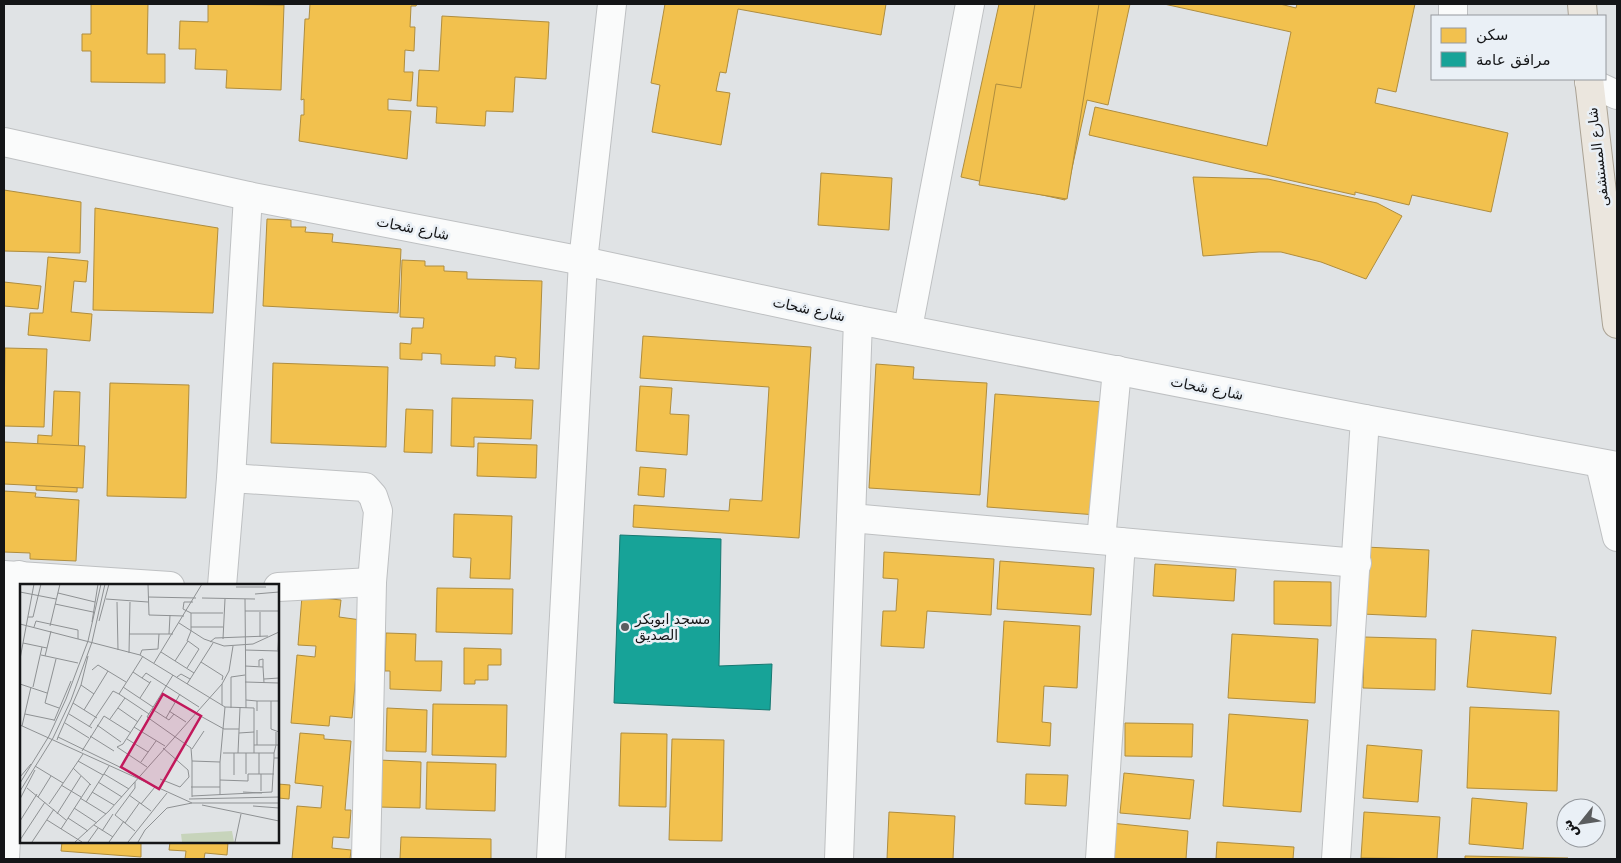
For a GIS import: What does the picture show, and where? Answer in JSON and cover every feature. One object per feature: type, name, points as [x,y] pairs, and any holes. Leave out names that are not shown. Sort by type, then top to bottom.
[{"type":"main road","name":"شارع المستشفى","points":[[1589,81],[1617,324]]},
{"type":"street","points":[[551,859],[582,260],[612,4]]},
{"type":"street","points":[[908,328],[970,4]]},
{"type":"street","points":[[1589,81],[1617,94]]},
{"type":"street","name":"شارع شحات","points":[[4,142],[248,196],[582,260],[858,320],[908,328],[1365,420],[1609,465]]},
{"type":"street","points":[[222,584],[231,478],[248,196]]},
{"type":"street","points":[[839,859],[858,320]]},
{"type":"street","points":[[1100,859],[1117,370]]},
{"type":"street","points":[[1336,859],[1365,420]]},
{"type":"street","points":[[1609,465],[1617,537]]},
{"type":"street","points":[[231,478],[365,487],[373,496],[378,511],[372,582],[366,859]]},
{"type":"street","points":[[851,518],[1357,563]]},
{"type":"street","points":[[5,859],[11,575],[141,584]]},
{"type":"street","points":[[279,586],[372,582]]},
{"type":"building: سكن","points":[[91,4],[148,4],[147,54],[165,54],[165,83],[91,82],[91,51],[82,51],[82,34],[91,34]]},
{"type":"building: سكن","points":[[208,4],[284,5],[281,90],[226,88],[227,70],[195,69],[196,49],[179,49],[180,21],[208,22]]},
{"type":"building: سكن","points":[[310,4],[417,4],[416,6],[411,6],[410,27],[415,27],[414,51],[405,50],[404,72],[413,72],[411,101],[388,99],[388,110],[411,111],[407,159],[299,141],[301,115],[304,115],[304,99],[301,100],[305,19],[309,19]]},
{"type":"building: سكن","points":[[665,4],[886,4],[881,35],[738,9],[726,73],[720,72],[716,91],[730,93],[721,145],[652,132],[660,85],[651,83]]},
{"type":"building: سكن","points":[[999,4],[1130,4],[1108,105],[1087,100],[1065,200],[961,177]]},
{"type":"building: سكن","points":[[1035,4],[1099,4],[1067,199],[979,185],[996,84],[1021,88]]},
{"type":"building: سكن","points":[[1164,4],[1280,4],[1296,8],[1297,4],[1415,4],[1396,92],[1378,88],[1375,103],[1508,133],[1491,212],[1412,195],[1409,205],[1355,192],[1355,195],[1089,135],[1095,107],[1267,146],[1291,32]]},
{"type":"building: سكن","points":[[442,16],[549,22],[546,79],[515,77],[513,112],[486,111],[485,126],[436,123],[437,107],[417,106],[419,70],[439,71]]},
{"type":"building: سكن","points":[[821,173],[892,178],[889,230],[818,225]]},
{"type":"building: سكن","points":[[1193,177],[1268,179],[1377,203],[1402,216],[1366,279],[1321,262],[1281,252],[1203,256]]},
{"type":"building: سكن","points":[[4,190],[81,202],[80,253],[4,251]]},
{"type":"building: سكن","points":[[95,208],[218,228],[213,313],[93,310]]},
{"type":"building: سكن","points":[[267,219],[291,220],[291,227],[306,227],[305,232],[333,234],[332,242],[401,249],[398,313],[263,306]]},
{"type":"building: سكن","points":[[48,257],[88,261],[86,282],[74,281],[71,312],[92,314],[90,341],[28,335],[30,313],[43,313]]},
{"type":"building: سكن","points":[[402,260],[425,261],[425,266],[444,266],[444,271],[467,272],[467,279],[542,281],[539,369],[515,368],[516,358],[495,356],[495,366],[441,364],[441,354],[422,353],[422,360],[400,359],[400,343],[411,344],[412,328],[423,328],[424,318],[400,317]]},
{"type":"building: سكن","points":[[4,282],[41,286],[38,309],[4,306]]},
{"type":"building: سكن","points":[[643,336],[811,347],[799,538],[633,527],[634,505],[729,511],[730,499],[762,501],[769,387],[640,378]]},
{"type":"building: سكن","points":[[5,348],[47,349],[44,427],[4,426]]},
{"type":"building: سكن","points":[[273,363],[388,367],[386,447],[271,443]]},
{"type":"building: سكن","points":[[876,364],[914,367],[913,379],[987,383],[980,495],[869,488]]},
{"type":"building: سكن","points":[[110,383],[189,385],[186,498],[107,496]]},
{"type":"building: سكن","points":[[640,386],[672,388],[670,414],[689,415],[687,455],[636,451]]},
{"type":"building: سكن","points":[[54,391],[80,392],[77,492],[36,490],[38,435],[52,436]]},
{"type":"building: سكن","points":[[995,394],[1104,402],[1097,515],[987,507]]},
{"type":"building: سكن","points":[[452,398],[533,400],[531,439],[474,437],[474,447],[451,446]]},
{"type":"building: سكن","points":[[406,409],[433,410],[432,453],[404,452]]},
{"type":"building: سكن","points":[[4,442],[85,446],[83,488],[4,484]]},
{"type":"building: سكن","points":[[478,443],[537,445],[536,478],[477,476]]},
{"type":"building: سكن","points":[[640,467],[666,469],[664,497],[638,495]]},
{"type":"building: سكن","points":[[4,491],[36,493],[35,497],[79,500],[76,561],[30,559],[30,553],[4,552]]},
{"type":"building: سكن","points":[[454,514],[512,516],[510,579],[470,578],[471,558],[453,557]]},
{"type":"building: سكن","points":[[1365,547],[1429,550],[1426,617],[1362,614]]},
{"type":"building: سكن","points":[[884,552],[994,559],[991,615],[927,611],[924,648],[881,646],[883,611],[896,611],[898,579],[883,578]]},
{"type":"building: سكن","points":[[1000,561],[1094,568],[1091,615],[997,609]]},
{"type":"building: سكن","points":[[1155,564],[1236,569],[1234,601],[1153,596]]},
{"type":"building: سكن","points":[[1274,581],[1331,582],[1331,626],[1274,624]]},
{"type":"building: سكن","points":[[437,588],[513,589],[512,634],[436,632]]},
{"type":"building: سكن","points":[[302,596],[341,600],[339,617],[361,620],[352,718],[330,716],[329,726],[291,723],[297,655],[315,657],[316,646],[298,645]]},
{"type":"building: سكن","points":[[1004,621],[1080,626],[1077,688],[1044,686],[1042,722],[1051,723],[1050,746],[997,742]]},
{"type":"building: سكن","points":[[1472,630],[1556,637],[1551,694],[1467,687]]},
{"type":"building: سكن","points":[[386,633],[416,634],[415,661],[442,661],[441,691],[390,689],[390,671],[385,671]]},
{"type":"building: سكن","points":[[1232,634],[1318,639],[1315,703],[1228,698]]},
{"type":"building: سكن","points":[[1364,637],[1436,639],[1435,690],[1363,688]]},
{"type":"building: سكن","points":[[464,648],[501,649],[501,665],[488,665],[488,680],[475,680],[475,684],[464,684]]},
{"type":"building: سكن","points":[[433,704],[507,705],[506,757],[432,755]]},
{"type":"building: سكن","points":[[1470,707],[1559,711],[1557,791],[1467,788]]},
{"type":"building: سكن","points":[[387,708],[427,710],[426,752],[386,751]]},
{"type":"building: سكن","points":[[1229,714],[1308,720],[1301,812],[1223,806]]},
{"type":"building: سكن","points":[[1125,723],[1193,724],[1192,757],[1125,756]]},
{"type":"building: سكن","points":[[300,733],[324,735],[324,739],[351,741],[345,810],[351,810],[349,838],[333,837],[332,848],[351,850],[350,859],[292,859],[297,806],[321,808],[323,786],[295,783]]},
{"type":"building: سكن","points":[[621,733],[667,734],[666,807],[619,806]]},
{"type":"building: سكن","points":[[672,739],[724,740],[722,841],[669,840]]},
{"type":"building: سكن","points":[[1367,745],[1422,750],[1418,802],[1363,798]]},
{"type":"building: سكن","points":[[379,760],[421,762],[420,808],[378,807]]},
{"type":"building: سكن","points":[[427,762],[496,764],[495,811],[426,809]]},
{"type":"building: سكن","points":[[1124,773],[1194,780],[1190,819],[1120,813]]},
{"type":"building: سكن","points":[[1026,774],[1068,775],[1066,806],[1025,804]]},
{"type":"building: سكن","points":[[279,784],[290,785],[289,799],[279,798]]},
{"type":"building: سكن","points":[[1472,798],[1527,803],[1523,849],[1469,844]]},
{"type":"building: سكن","points":[[889,812],[955,816],[953,859],[887,859]]},
{"type":"building: سكن","points":[[1364,812],[1440,817],[1437,859],[1361,858]]},
{"type":"building: سكن","points":[[1111,823],[1188,831],[1186,859],[1108,859]]},
{"type":"building: سكن","points":[[401,837],[491,839],[491,859],[400,859]]},
{"type":"building: سكن","points":[[1217,842],[1294,847],[1293,859],[1216,859]]},
{"type":"building: سكن","points":[[62,843],[141,843],[141,857],[61,851]]},
{"type":"building: سكن","points":[[170,843],[228,843],[227,855],[205,853],[204,859],[185,859],[186,851],[169,850]]},
{"type":"building: سكن","points":[[1465,856],[1568,858],[1568,859],[1465,859]]},
{"type":"building: مرافق عامة","points":[[620,535],[721,539],[719,666],[772,664],[770,710],[614,703]]},
{"type":"place","name":"مسجد ابوبكر الصديق","points":[[625,627]]}]
